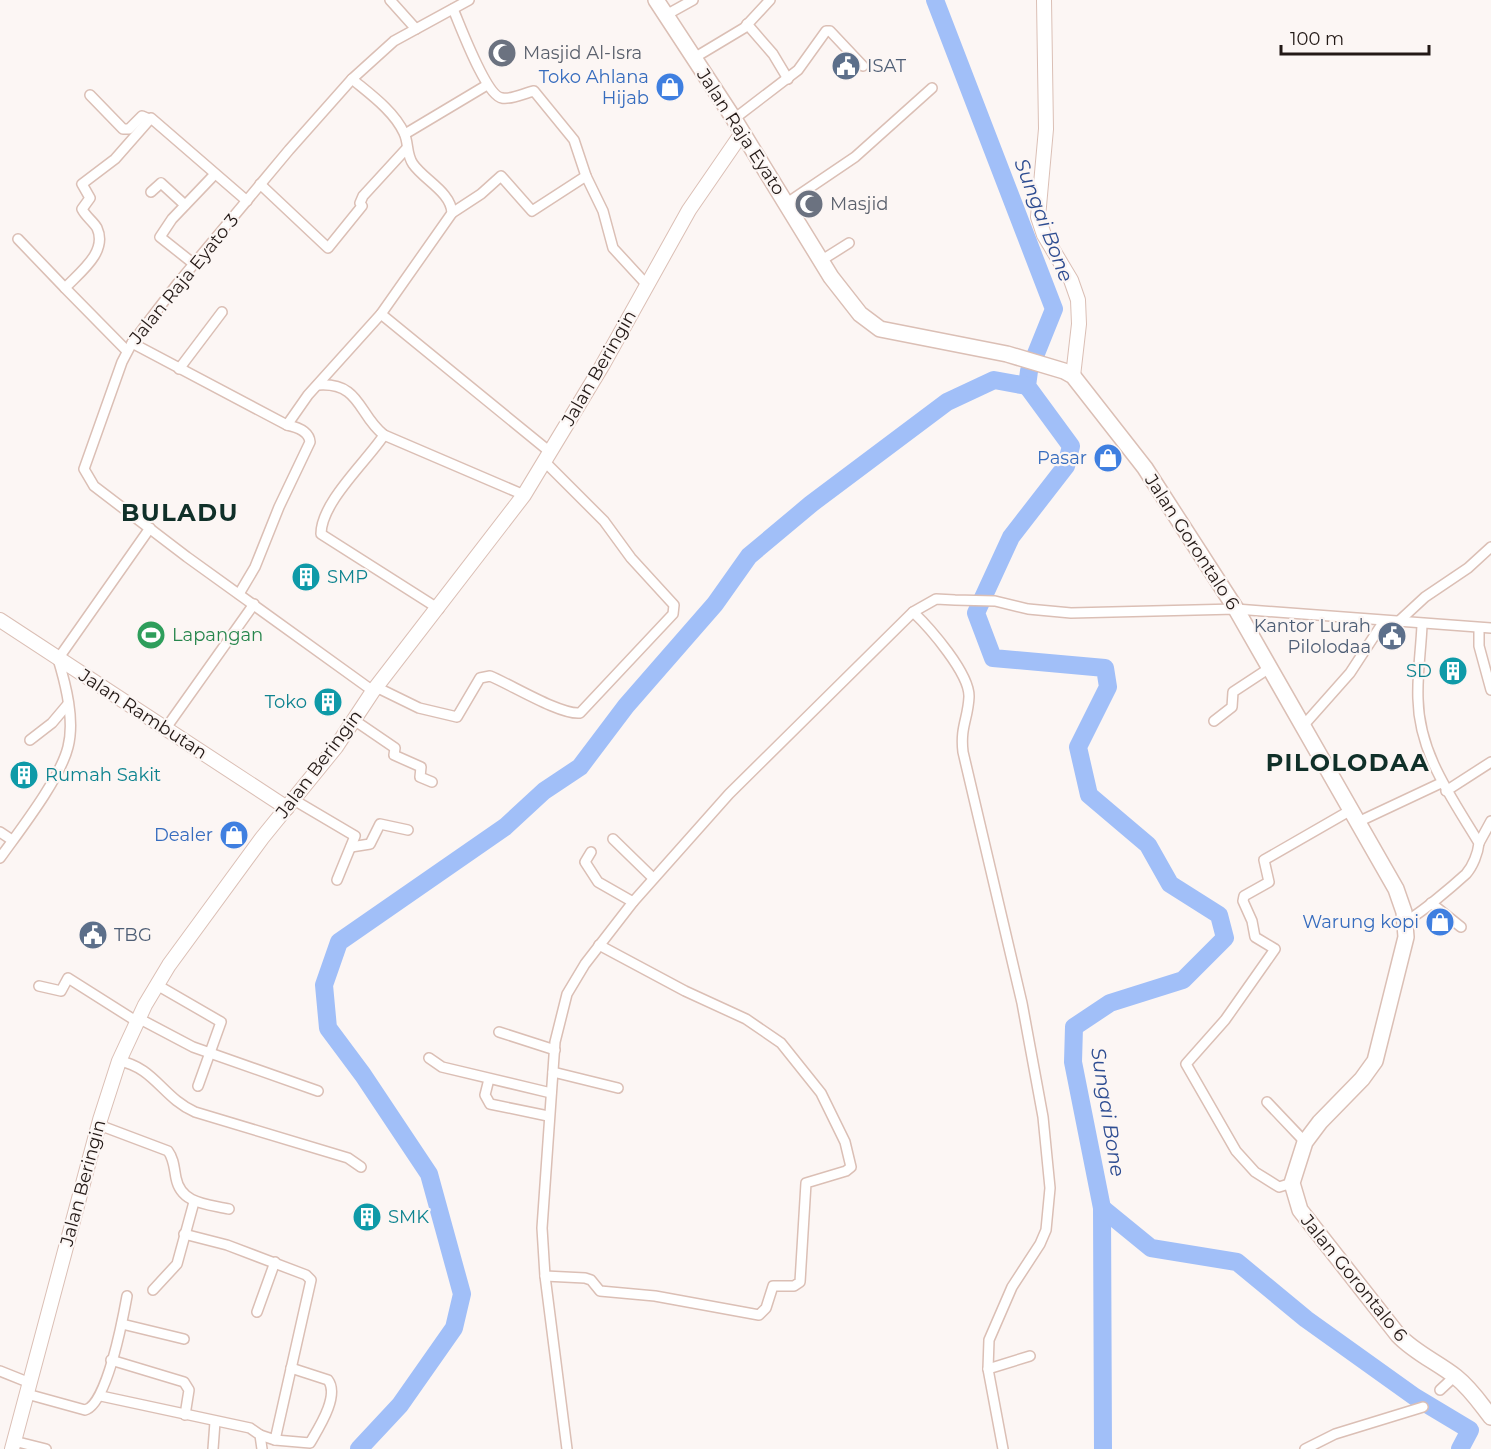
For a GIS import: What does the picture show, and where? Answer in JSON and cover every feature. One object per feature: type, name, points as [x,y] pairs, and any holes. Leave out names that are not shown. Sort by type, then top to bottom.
[{"type":"main road","name":"Jalan Raja Eyato","points":[[656,0],[849,302],[880,329],[1007,354],[1068,374]]},
{"type":"main road","name":"Jalan Gorontalo 6","points":[[1068,374],[1145,468],[1236,609],[1268,669],[1396,889],[1405,921],[1405,942],[1375,1061],[1362,1079],[1320,1122],[1305,1142],[1292,1183],[1300,1210],[1398,1335],[1413,1349],[1455,1376],[1472,1391],[1491,1417]]},
{"type":"street","points":[[390,0],[416,29]]},
{"type":"street","name":"Jalan Raja Eyato 3","points":[[469,0],[394,41],[352,79],[194,264],[130,347],[84,470],[94,486],[239,594],[375,689],[419,708],[457,717],[480,678],[490,675],[574,714],[580,713],[673,614],[674,605],[631,558],[604,521],[547,457]]},
{"type":"street","points":[[666,15],[693,0]]},
{"type":"street","points":[[694,58],[747,24],[770,0]]},
{"type":"street","points":[[1044,0],[1046,129],[1038,217],[1044,236],[1071,280],[1078,300],[1079,324],[1068,374]]},
{"type":"street","points":[[453,9],[487,85],[496,97],[504,99],[531,91],[538,92],[574,140],[586,176],[603,212],[614,248],[647,285]]},
{"type":"street","points":[[747,24],[773,54],[788,79]]},
{"type":"street","points":[[734,119],[788,79],[828,30],[863,66]]},
{"type":"street","points":[[352,79],[386,110],[405,134],[413,164],[448,200],[452,213]]},
{"type":"street","points":[[405,134],[487,85]]},
{"type":"street","points":[[787,203],[855,157],[932,88]]},
{"type":"street","points":[[90,95],[123,129],[129,129],[142,116],[149,119],[180,141],[247,201]]},
{"type":"street","points":[[65,288],[99,248],[98,230],[82,209],[90,198],[82,184],[115,159],[149,119]]},
{"type":"street","name":"Jalan Beringin","points":[[13,1445],[99,1125],[119,1061],[137,1020],[157,986],[261,838],[290,804],[524,495],[689,210],[742,133]]},
{"type":"street","points":[[260,184],[328,248],[362,206],[360,202],[363,196],[407,148]]},
{"type":"street","points":[[194,264],[160,239],[162,231],[215,174]]},
{"type":"street","points":[[287,425],[318,385],[381,314],[452,213],[481,194],[501,176],[532,211],[586,176]]},
{"type":"street","points":[[151,192],[161,183],[185,205]]},
{"type":"street","points":[[18,239],[65,288],[130,347],[179,369],[287,425],[299,428],[308,436],[310,442],[279,507],[255,567],[239,594]]},
{"type":"street","points":[[822,260],[849,243]]},
{"type":"street","points":[[179,369],[222,312]]},
{"type":"street","points":[[381,314],[547,457]]},
{"type":"street","points":[[318,385],[333,384],[347,390],[363,405],[375,428],[384,435],[524,495]]},
{"type":"street","points":[[384,435],[350,475],[327,514],[321,534],[439,609]]},
{"type":"street","points":[[0,858],[53,777],[68,748],[70,720],[58,659],[150,528]]},
{"type":"street","points":[[1398,622],[1425,597],[1468,568],[1491,547]]},
{"type":"street","points":[[567,1449],[545,1276],[542,1228],[548,1116],[555,1050],[559,1018],[567,994],[599,945],[633,902],[729,794],[913,612],[936,599],[995,601],[1028,609],[1071,613],[1236,609],[1422,625],[1491,628]]},
{"type":"street","points":[[166,729],[254,604]]},
{"type":"street","points":[[913,612],[924,622],[966,681],[969,695],[962,726],[963,752],[1022,1003],[1046,1137],[1050,1188],[1046,1230],[1040,1244],[1019,1274],[989,1340],[988,1369],[1003,1449]]},
{"type":"street","name":"Jalan Rambutan","points":[[0,620],[166,729],[290,804]]},
{"type":"street","points":[[1302,726],[1350,673],[1384,621]]},
{"type":"street","points":[[1422,625],[1418,701],[1429,756],[1444,787],[1479,843]]},
{"type":"street","points":[[1479,627],[1479,646],[1491,690]]},
{"type":"street","points":[[1214,721],[1232,707],[1233,692],[1268,669]]},
{"type":"street","points":[[30,740],[52,723],[68,704]]},
{"type":"street","points":[[354,720],[395,748],[394,755],[421,767],[420,777],[432,782]]},
{"type":"street","points":[[1292,1183],[1279,1187],[1250,1167],[1232,1145],[1186,1064],[1225,1020],[1275,950],[1255,937],[1252,921],[1243,901],[1244,897],[1269,882],[1264,860],[1354,816],[1444,787],[1491,762]]},
{"type":"street","points":[[290,804],[355,836],[337,880]]},
{"type":"street","points":[[1405,921],[1416,917],[1467,873],[1491,820]]},
{"type":"street","points":[[351,847],[370,844],[380,824],[408,830]]},
{"type":"street","points":[[0,832],[12,840]]},
{"type":"street","points":[[613,840],[653,878]]},
{"type":"street","points":[[591,852],[585,862],[593,877],[633,902]]},
{"type":"street","points":[[1431,903],[1461,927]]},
{"type":"street","points":[[545,1276],[585,1278],[591,1280],[600,1291],[655,1296],[759,1315],[766,1308],[773,1286],[794,1286],[800,1282],[806,1183],[846,1171],[851,1167],[845,1142],[820,1093],[781,1043],[746,1019],[686,991],[599,945]]},
{"type":"street","points":[[39,986],[61,991],[68,978],[137,1020],[211,1053],[318,1091]]},
{"type":"street","points":[[157,986],[221,1022],[198,1086]]},
{"type":"street","points":[[499,1032],[555,1050]]},
{"type":"street","points":[[429,1058],[442,1067],[551,1093]]},
{"type":"street","points":[[119,1061],[142,1068],[165,1093],[188,1109],[221,1122],[348,1158],[361,1167]]},
{"type":"street","points":[[553,1071],[618,1088]]},
{"type":"street","points":[[489,1079],[486,1095],[490,1104],[548,1116]]},
{"type":"street","points":[[1267,1102],[1305,1142]]},
{"type":"street","points":[[99,1125],[168,1151],[178,1186],[194,1202],[229,1209]]},
{"type":"street","points":[[153,1290],[177,1264],[194,1202]]},
{"type":"street","points":[[184,1234],[226,1245],[275,1262],[306,1275],[311,1282],[275,1440]]},
{"type":"street","points":[[257,1312],[275,1262]]},
{"type":"street","points":[[0,1371],[29,1388],[86,1410],[94,1406],[100,1396],[122,1324],[127,1296]]},
{"type":"street","points":[[122,1324],[184,1339]]},
{"type":"street","points":[[988,1369],[1030,1356]]},
{"type":"street","points":[[111,1360],[184,1382],[189,1390],[185,1415]]},
{"type":"street","points":[[100,1396],[249,1428],[275,1440],[310,1443],[331,1396],[332,1385],[328,1380],[291,1368]]},
{"type":"street","points":[[1440,1390],[1455,1376]]},
{"type":"street","points":[[1305,1449],[1335,1434],[1423,1407]]},
{"type":"street","points":[[213,1449],[215,1422]]},
{"type":"street","points":[[260,1435],[262,1449]]},
{"type":"street","points":[[13,1445],[46,1449]]},
{"type":"waterway","name":"Sungai Bone","points":[[935,0],[1054,309],[1029,371],[1027,386],[1071,446],[1066,466],[1011,537],[976,613],[993,658],[1105,668],[1108,687],[1078,747],[1089,795],[1148,845],[1170,884],[1219,915],[1225,938],[1183,980],[1110,1003],[1074,1027],[1073,1062],[1102,1208],[1103,1449]]},
{"type":"waterway","points":[[359,1449],[400,1405],[454,1328],[462,1294],[429,1174],[363,1075],[328,1028],[324,985],[339,942],[505,827],[544,791],[580,767],[626,706],[715,604],[749,556],[811,504],[947,402],[994,380],[1027,386]]},
{"type":"waterway","points":[[1102,1208],[1151,1248],[1237,1262],[1306,1319],[1415,1397],[1470,1430],[1460,1449]]},
{"type":"place","name":"Masjid Al-Isra","points":[[502,53]]},
{"type":"place","name":"ISAT","points":[[846,66]]},
{"type":"place","name":"Toko Ahlana Hijab","points":[[670,87]]},
{"type":"place","name":"Masjid","points":[[809,204]]},
{"type":"place","name":"Pasar","points":[[1108,458]]},
{"type":"place","name":"SMP","points":[[306,577]]},
{"type":"place","name":"Lapangan","points":[[151,635]]},
{"type":"place","name":"Kantor Lurah Pilolodaa","points":[[1392,636]]},
{"type":"place","name":"SD","points":[[1453,671]]},
{"type":"place","name":"Toko","points":[[328,702]]},
{"type":"place","name":"Rumah Sakit","points":[[24,775]]},
{"type":"place","name":"Dealer","points":[[234,835]]},
{"type":"place","name":"Warung kopi","points":[[1440,922]]},
{"type":"place","name":"TBG","points":[[93,935]]},
{"type":"place","name":"SMK","points":[[367,1217]]},
{"type":"district","name":"BULADU","points":[[180,513]]},
{"type":"district","name":"PILOLODAA","points":[[1348,763]]}]
